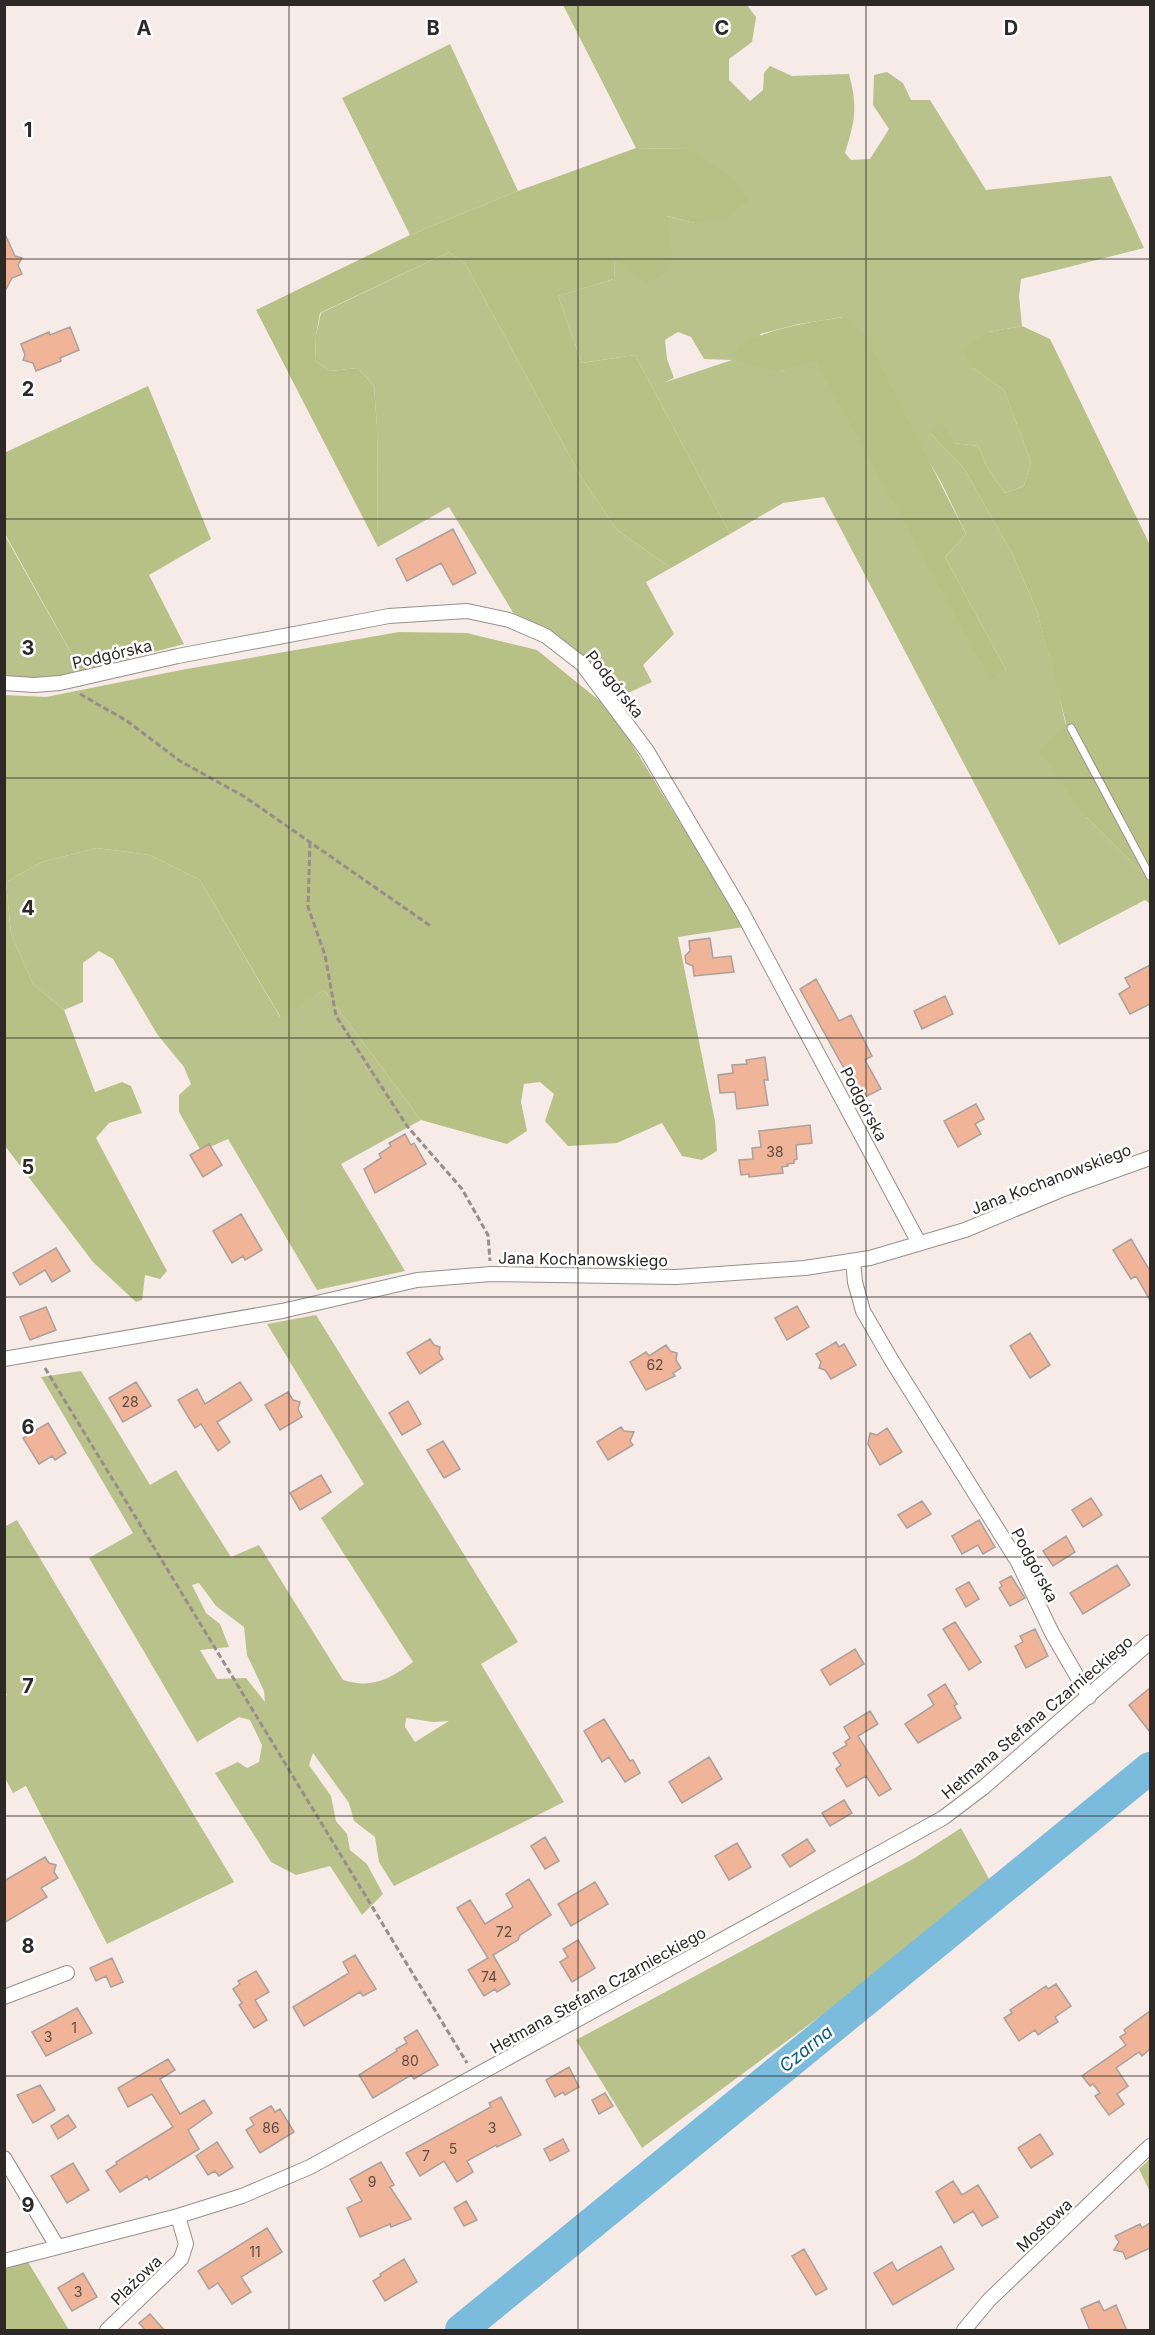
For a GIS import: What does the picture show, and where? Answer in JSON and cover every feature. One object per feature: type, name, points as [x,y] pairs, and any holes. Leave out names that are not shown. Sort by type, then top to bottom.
[{"type":"street","name":"Podgórska","points":[[4,683],[34,685],[60,683],[178,656],[389,616],[467,611],[509,620],[546,636],[582,664],[647,751],[679,803],[742,912],[919,1243]]},
{"type":"street","name":"Jana Kochanowskiego","points":[[4,1359],[282,1311],[417,1280],[491,1274],[676,1276],[806,1269],[853,1261],[965,1230],[1061,1190],[1150,1158]]},
{"type":"street","name":"Podgórska","points":[[853,1261],[855,1282],[863,1311],[1018,1562],[1052,1634],[1089,1697]]},
{"type":"street","name":"Hetmana Stefana Czarnieckiego","points":[[4,2261],[178,2216],[242,2196],[310,2167],[943,1818],[984,1787],[1150,1641]]},
{"type":"street","points":[[4,1997],[67,1972]]},
{"type":"street","name":"Mostowa","points":[[964,2331],[989,2300],[1150,2146]]},
{"type":"street","points":[[4,2158],[57,2247]]},
{"type":"street","name":"Plażowa","points":[[107,2331],[182,2259],[186,2244],[178,2216]]},
{"type":"lane","points":[[1071,728],[1150,876]]},
{"type":"path","points":[[60,683],[127,721],[180,761],[245,798],[432,927]]},
{"type":"path","points":[[310,842],[308,907],[325,955],[336,1016],[407,1126],[462,1189],[488,1235],[491,1274]]},
{"type":"path","points":[[36,1354],[475,2076]]},
{"type":"green space","points":[[563,5],[747,5],[756,17],[752,42],[729,59],[729,80],[750,101],[763,90],[764,73],[770,66],[792,76],[849,74],[854,96],[854,114],[845,153],[851,160],[870,159],[889,129],[873,105],[874,75],[887,72],[903,83],[911,100],[930,100],[986,190],[1111,176],[1144,248],[1021,279],[1019,296],[1022,326],[989,332],[973,368],[1004,390],[1031,462],[1024,486],[1005,493],[988,469],[978,446],[954,443],[929,432],[963,467],[1012,553],[1037,611],[1058,690],[1086,817],[1150,880],[1150,904],[1145,900],[1059,945],[824,497],[783,503],[730,534],[635,355],[582,363],[558,296],[614,279],[615,260],[667,216],[695,223],[687,149],[636,148]],"holes":[[[843,317],[941,482],[966,534],[945,557],[1006,670],[990,679],[815,360],[779,372],[760,334],[799,324]],[[678,332],[691,337],[704,359],[732,360],[663,383],[674,378],[667,359],[665,340]]]},
{"type":"green space","points":[[450,44],[518,191],[410,235],[342,98]]},
{"type":"green space","points":[[636,148],[687,149],[731,176],[748,201],[726,219],[695,223],[667,216],[673,258],[667,272],[647,283],[615,260],[614,279],[558,296],[582,363],[635,355],[730,534],[671,568],[617,530],[580,475],[465,263],[449,252],[320,313],[315,361],[330,371],[358,368],[374,386],[377,426],[378,547],[256,310],[410,235],[518,191]]},
{"type":"green space","points":[[449,252],[465,263],[580,475],[617,530],[671,568],[646,582],[674,634],[643,665],[652,682],[617,698],[582,656],[523,629],[449,507],[378,547],[377,426],[374,386],[358,368],[330,371],[315,361],[316,335],[321,313]]},
{"type":"green space","points":[[844,317],[863,331],[966,534],[945,557],[1006,670],[990,680],[815,361],[779,372],[735,360],[739,346],[764,334],[816,321]]},
{"type":"green space","points":[[1022,326],[1050,339],[1150,545],[1150,880],[1086,817],[1039,751],[1066,723],[1037,611],[1012,553],[963,467],[929,432],[941,422],[954,443],[978,446],[988,469],[1005,493],[1024,486],[1031,462],[1004,390],[973,368],[963,349],[989,332]]},
{"type":"green space","points":[[148,386],[211,539],[149,575],[184,644],[81,671],[5,534],[4,453]]},
{"type":"green space","points":[[4,534],[81,671],[47,684],[5,681]]},
{"type":"green space","points":[[399,632],[467,633],[537,650],[611,710],[744,927],[678,937],[715,1121],[717,1151],[702,1160],[682,1156],[662,1123],[617,1143],[568,1146],[545,1121],[554,1094],[540,1082],[524,1084],[521,1102],[527,1131],[507,1144],[421,1120],[324,990],[281,1018],[200,880],[150,855],[97,848],[42,862],[6,882],[11,934],[33,984],[64,1010],[95,1092],[122,1082],[131,1086],[142,1113],[109,1123],[96,1138],[167,1271],[160,1279],[145,1275],[142,1300],[136,1302],[93,1262],[5,1146],[5,695],[46,697],[181,670]]},
{"type":"green space","points":[[97,848],[150,855],[200,880],[280,1017],[324,990],[421,1120],[341,1164],[405,1271],[317,1290],[228,1139],[201,1151],[179,1112],[179,1095],[191,1084],[184,1067],[157,1034],[113,959],[99,951],[83,963],[83,1002],[64,1010],[33,984],[11,934],[6,882],[42,862]]},
{"type":"green space","points":[[316,1315],[518,1642],[481,1664],[564,1802],[394,1886],[379,1862],[375,1837],[354,1821],[349,1803],[313,1753],[309,1765],[331,1796],[336,1821],[347,1834],[350,1850],[367,1864],[383,1894],[362,1915],[330,1866],[296,1875],[271,1862],[215,1773],[238,1762],[247,1768],[259,1762],[262,1745],[250,1720],[239,1717],[197,1742],[89,1558],[133,1533],[41,1377],[81,1371],[150,1485],[176,1470],[231,1557],[259,1545],[343,1680],[353,1683],[380,1681],[413,1662],[321,1518],[364,1484],[267,1324]],"holes":[[[199,1583],[216,1606],[244,1627],[247,1655],[264,1691],[265,1702],[246,1678],[217,1679],[200,1650],[229,1647],[220,1624],[206,1613],[192,1585]],[[406,1718],[433,1722],[449,1721],[415,1742],[405,1727]]]},
{"type":"green space","points":[[17,1520],[234,1882],[107,1944],[26,1786],[13,1793],[5,1778],[4,1697],[7,1695],[4,1690],[4,1527]]},
{"type":"green space","points":[[961,1828],[994,1888],[642,2148],[576,2040],[913,1859]]},
{"type":"green space","points":[[1150,2159],[1150,2192],[1139,2169]]},
{"type":"green space","points":[[28,2262],[69,2330],[5,2330],[5,2268]]},
{"type":"building","points":[[4,232],[15,256],[22,258],[18,265],[22,274],[12,278],[4,293]]},
{"type":"building","points":[[70,327],[79,350],[60,358],[61,361],[36,371],[33,363],[23,360],[25,355],[21,344],[49,332],[50,335]]},
{"type":"building","points":[[453,529],[476,573],[453,585],[441,563],[407,581],[396,559]]},
{"type":"building","points":[[710,938],[713,958],[731,956],[734,972],[694,976],[693,966],[686,963],[685,956],[690,951],[689,941]]},
{"type":"building","points":[[1150,965],[1150,1004],[1130,1014],[1119,994],[1130,987],[1125,978]]},
{"type":"building","points":[[816,979],[839,1021],[851,1015],[872,1056],[865,1060],[881,1089],[861,1099],[800,989]]},
{"type":"building","points":[[945,996],[953,1014],[922,1029],[914,1011]]},
{"type":"building","points":[[765,1057],[768,1080],[764,1080],[768,1105],[737,1109],[735,1092],[720,1093],[718,1075],[733,1073],[732,1065],[747,1064],[746,1060]]},
{"type":"building","points":[[976,1104],[984,1119],[975,1124],[981,1134],[958,1147],[944,1121]]},
{"type":"building","points":[[810,1125],[812,1143],[796,1145],[797,1159],[794,1163],[782,1167],[783,1173],[749,1177],[749,1174],[741,1175],[739,1160],[753,1159],[752,1148],[761,1147],[759,1131]]},
{"type":"building","points":[[405,1134],[411,1145],[414,1143],[426,1164],[375,1193],[364,1169],[381,1158],[379,1154],[391,1146],[389,1143]]},
{"type":"building","points":[[209,1144],[222,1165],[203,1177],[190,1155]]},
{"type":"building","points":[[241,1214],[262,1250],[245,1260],[243,1256],[232,1263],[213,1231]]},
{"type":"building","points":[[1131,1239],[1150,1271],[1150,1300],[1136,1276],[1131,1279],[1113,1250]]},
{"type":"building","points":[[56,1248],[70,1271],[52,1282],[45,1270],[20,1285],[13,1273]]},
{"type":"building","points":[[797,1306],[809,1327],[787,1340],[775,1318]]},
{"type":"building","points":[[46,1307],[56,1330],[30,1340],[20,1317]]},
{"type":"building","points":[[1030,1333],[1050,1365],[1030,1378],[1010,1346]]},
{"type":"building","points":[[430,1339],[434,1345],[440,1347],[439,1353],[443,1359],[420,1374],[407,1353]]},
{"type":"building","points":[[836,1342],[839,1347],[844,1344],[856,1365],[831,1379],[825,1370],[819,1368],[821,1362],[816,1354]]},
{"type":"building","points":[[666,1345],[670,1351],[677,1353],[676,1360],[681,1368],[673,1373],[675,1376],[646,1390],[630,1362],[646,1352],[649,1356]]},
{"type":"building","points":[[136,1382],[151,1406],[123,1422],[109,1398]]},
{"type":"building","points":[[240,1382],[252,1400],[217,1422],[230,1442],[218,1451],[201,1424],[195,1428],[178,1400],[197,1389],[205,1404]]},
{"type":"building","points":[[288,1392],[293,1400],[300,1402],[298,1409],[302,1417],[280,1430],[265,1405]]},
{"type":"building","points":[[408,1401],[421,1424],[402,1435],[389,1413]]},
{"type":"building","points":[[48,1423],[66,1453],[55,1460],[52,1456],[39,1464],[23,1438]]},
{"type":"building","points":[[621,1427],[624,1431],[634,1432],[630,1441],[633,1445],[608,1460],[597,1442]]},
{"type":"building","points":[[887,1428],[902,1452],[880,1465],[868,1444],[870,1433],[877,1435]]},
{"type":"building","points":[[443,1441],[460,1469],[444,1478],[427,1450]]},
{"type":"building","points":[[321,1475],[331,1492],[300,1510],[290,1493]]},
{"type":"building","points":[[1091,1498],[1102,1515],[1083,1527],[1072,1510]]},
{"type":"building","points":[[922,1501],[931,1514],[907,1528],[898,1515]]},
{"type":"building","points":[[979,1520],[995,1547],[983,1554],[978,1545],[962,1554],[952,1536]]},
{"type":"building","points":[[1066,1536],[1075,1552],[1053,1566],[1043,1551]]},
{"type":"building","points":[[1117,1565],[1130,1585],[1083,1614],[1070,1593]]},
{"type":"building","points":[[1011,1576],[1025,1598],[1010,1606],[999,1588],[1002,1586],[1000,1582]]},
{"type":"building","points":[[969,1582],[979,1599],[966,1607],[956,1589]]},
{"type":"building","points":[[955,1622],[981,1662],[969,1670],[943,1629]]},
{"type":"building","points":[[1035,1629],[1048,1656],[1026,1668],[1015,1646],[1023,1642],[1020,1636]]},
{"type":"building","points":[[855,1649],[864,1664],[830,1685],[821,1670]]},
{"type":"building","points":[[945,1684],[957,1704],[954,1706],[961,1718],[918,1743],[905,1724],[934,1705],[928,1695]]},
{"type":"building","points":[[1150,1688],[1150,1732],[1129,1705]]},
{"type":"building","points":[[870,1711],[878,1724],[858,1736],[891,1789],[879,1796],[866,1776],[847,1787],[836,1769],[841,1765],[833,1753],[847,1745],[845,1742],[850,1738],[844,1727]]},
{"type":"building","points":[[604,1719],[640,1773],[625,1782],[609,1757],[602,1762],[584,1731]]},
{"type":"building","points":[[709,1757],[722,1779],[682,1803],[669,1782]]},
{"type":"building","points":[[844,1800],[852,1813],[830,1826],[822,1813]]},
{"type":"building","points":[[545,1837],[559,1861],[545,1869],[531,1846]]},
{"type":"building","points":[[807,1839],[815,1851],[790,1867],[782,1855]]},
{"type":"building","points":[[737,1843],[751,1867],[729,1880],[715,1856]]},
{"type":"building","points":[[45,1857],[49,1863],[56,1865],[54,1872],[58,1878],[41,1888],[47,1897],[4,1923],[4,1881]]},
{"type":"building","points":[[529,1879],[551,1915],[520,1935],[518,1940],[493,1955],[510,1984],[497,1992],[495,1989],[484,1996],[468,1970],[488,1958],[457,1908],[470,1900],[485,1924],[513,1907],[506,1894]]},
{"type":"building","points":[[595,1882],[608,1904],[571,1926],[558,1904]]},
{"type":"building","points":[[578,1940],[595,1968],[572,1982],[560,1962],[568,1957],[563,1949]]},
{"type":"building","points":[[355,1955],[376,1989],[363,1996],[360,1992],[304,2026],[293,2007],[349,1973],[343,1962]]},
{"type":"building","points":[[112,1958],[123,1982],[111,1987],[106,1976],[96,1981],[90,1968]]},
{"type":"building","points":[[256,1971],[269,1992],[255,2000],[267,2020],[254,2028],[239,2005],[242,2003],[233,1989],[240,1984],[238,1981]]},
{"type":"building","points":[[1056,1984],[1071,2006],[1055,2017],[1058,2022],[1038,2035],[1035,2030],[1019,2041],[1004,2018],[1012,2013],[1010,2010],[1046,1986],[1048,1989]]},
{"type":"building","points":[[77,2008],[92,2033],[46,2056],[32,2032]]},
{"type":"building","points":[[1150,2011],[1150,2049],[1142,2056],[1139,2052],[1116,2068],[1128,2086],[1117,2094],[1124,2104],[1109,2115],[1095,2096],[1100,2093],[1082,2076],[1126,2045],[1120,2037],[1126,2033],[1124,2030]]},
{"type":"building","points":[[417,2030],[438,2065],[414,2079],[411,2075],[373,2098],[359,2075],[397,2051],[396,2049],[407,2043],[404,2038]]},
{"type":"building","points":[[168,2059],[175,2070],[160,2079],[180,2114],[204,2100],[212,2113],[188,2130],[199,2149],[149,2180],[147,2176],[120,2192],[106,2171],[117,2164],[116,2162],[173,2127],[152,2094],[128,2107],[118,2088]]},
{"type":"building","points":[[569,2067],[579,2087],[565,2095],[563,2092],[555,2097],[546,2080]]},
{"type":"building","points":[[40,2085],[55,2110],[33,2123],[17,2095]]},
{"type":"building","points":[[605,2093],[613,2106],[599,2114],[592,2100]]},
{"type":"building","points":[[501,2097],[521,2135],[497,2147],[496,2145],[467,2161],[473,2172],[457,2182],[444,2161],[420,2176],[406,2153],[491,2107],[489,2103]]},
{"type":"building","points":[[271,2106],[275,2112],[280,2109],[294,2132],[260,2153],[246,2130],[254,2125],[250,2118]]},
{"type":"building","points":[[68,2115],[76,2127],[58,2139],[51,2126]]},
{"type":"building","points":[[1040,2134],[1053,2154],[1031,2168],[1018,2148]]},
{"type":"building","points":[[563,2139],[569,2151],[550,2161],[544,2149]]},
{"type":"building","points":[[217,2142],[233,2167],[219,2176],[215,2171],[208,2175],[196,2156]]},
{"type":"building","points":[[381,2162],[394,2185],[390,2187],[411,2219],[391,2227],[390,2224],[360,2237],[347,2208],[362,2201],[350,2179]]},
{"type":"building","points":[[73,2163],[89,2190],[67,2203],[51,2176]]},
{"type":"building","points":[[953,2181],[962,2195],[978,2185],[998,2217],[982,2226],[973,2211],[954,2223],[936,2192]]},
{"type":"building","points":[[466,2201],[477,2220],[464,2226],[454,2208]]},
{"type":"building","points":[[1150,2223],[1150,2248],[1126,2259],[1123,2252],[1114,2250],[1119,2242],[1115,2236],[1140,2224],[1142,2228]]},
{"type":"building","points":[[267,2228],[282,2252],[241,2277],[251,2292],[232,2304],[218,2283],[209,2289],[198,2271]]},
{"type":"building","points":[[941,2246],[954,2269],[893,2305],[874,2273],[892,2262],[897,2271]]},
{"type":"building","points":[[804,2249],[827,2289],[816,2295],[792,2256]]},
{"type":"building","points":[[404,2259],[417,2282],[385,2301],[373,2281]]},
{"type":"building","points":[[83,2273],[97,2297],[72,2311],[58,2288]]},
{"type":"building","points":[[1099,2301],[1104,2311],[1116,2305],[1127,2331],[1090,2331],[1081,2309]]},
{"type":"building","points":[[150,2314],[165,2331],[146,2331],[139,2323]]},
{"type":"waterway","name":"Czarna","points":[[461,2330],[1150,1768]]}]
